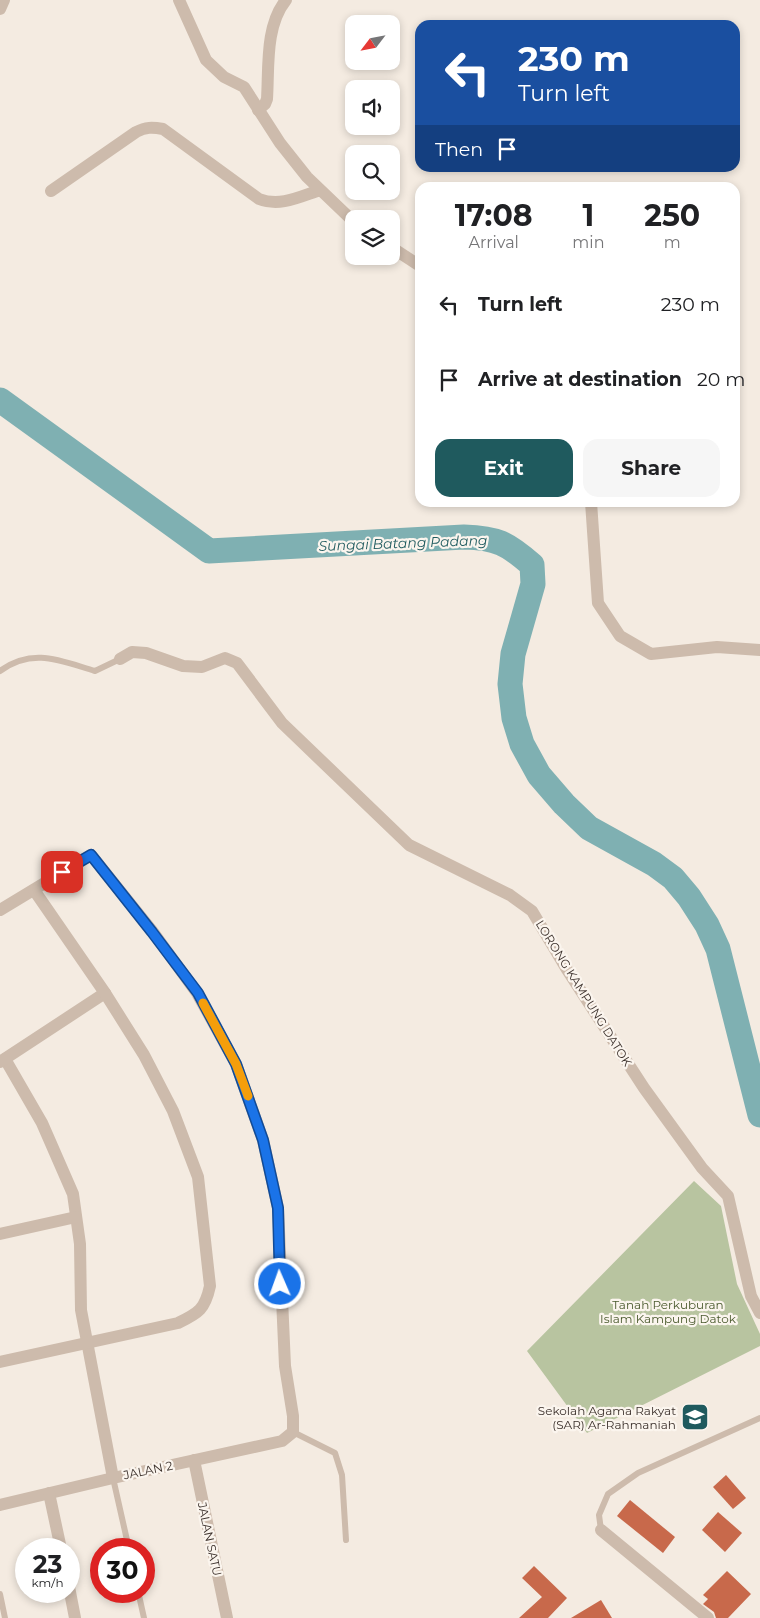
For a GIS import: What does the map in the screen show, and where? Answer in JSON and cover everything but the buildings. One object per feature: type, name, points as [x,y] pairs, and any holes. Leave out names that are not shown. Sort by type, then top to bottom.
[{"type":"street","points":[[0,9],[4,0]]},
{"type":"street","points":[[179,0],[206,60],[224,77],[244,87],[285,150],[307,177],[345,214]]},
{"type":"street","points":[[258,110],[265,104],[267,99],[272,26],[279,9],[286,0]]},
{"type":"street","points":[[51,191],[136,132],[153,127],[163,129],[259,199],[269,203],[281,203],[320,190]]},
{"type":"street","points":[[400,253],[415,263]]},
{"type":"street","points":[[591,507],[598,603],[620,636],[652,654],[717,647],[760,650]]},
{"type":"street","name":"LORONG KAMPUNG DATOK","points":[[120,659],[132,652],[146,653],[183,666],[202,667],[225,658],[237,663],[282,723],[409,845],[510,894],[532,911],[566,968],[644,1088],[702,1168],[728,1196],[751,1296],[760,1313]]},
{"type":"street","points":[[0,910],[91,855],[198,993],[236,1064],[263,1140],[278,1208],[284,1348],[293,1416],[293,1432]]},
{"type":"street","points":[[0,1362],[178,1323],[195,1315],[206,1304],[210,1286],[198,1177],[172,1111],[144,1054],[105,993],[34,890]]},
{"type":"street","points":[[105,993],[3,1060],[42,1123],[73,1194],[80,1244],[81,1310],[113,1478]]},
{"type":"street","points":[[0,1234],[76,1217]]},
{"type":"street","name":"JALAN 2","points":[[0,1506],[113,1478],[282,1441],[293,1432]]},
{"type":"street","name":"JALAN SATU","points":[[194,1460],[227,1618]]},
{"type":"street","points":[[49,1493],[59,1538]]},
{"type":"street","points":[[601,1530],[708,1618]]},
{"type":"street","points":[[72,1603],[75,1618]]},
{"type":"lane","points":[[0,671],[14,663],[34,657],[50,658],[95,671],[120,659]]},
{"type":"lane","points":[[601,1530],[599,1515],[608,1494],[638,1473],[760,1418]]},
{"type":"lane","points":[[293,1432],[335,1453],[342,1475],[346,1540]]},
{"type":"lane","points":[[113,1478],[127,1538]]},
{"type":"lane","points":[[0,1594],[5,1618]]},
{"type":"lane","points":[[141,1603],[144,1618]]},
{"type":"green space","name":"Tanah Perkuburan Islam Kampung Datok","points":[[694,1181],[721,1206],[737,1284],[760,1334],[760,1346],[587,1433],[527,1351]]},
{"type":"waterway","name":"Sungai Batang Padang","points":[[0,400],[209,551],[464,537],[493,540],[501,543],[515,551],[532,565],[533,584],[513,654],[510,684],[514,718],[522,744],[539,775],[564,804],[589,828],[654,864],[673,878],[689,897],[707,925],[718,949],[760,1115]]},
{"type":"slow traffic","points":[[203,1003],[236,1064],[248,1096]]},
{"type":"place","name":"Sekolah Agama Rakyat (SAR) Ar-Rahmaniah","points":[[695,1417]]},
{"type":"route","points":[[62,872],[91,855],[198,993],[236,1064],[263,1140],[278,1208],[280,1284]]}]
